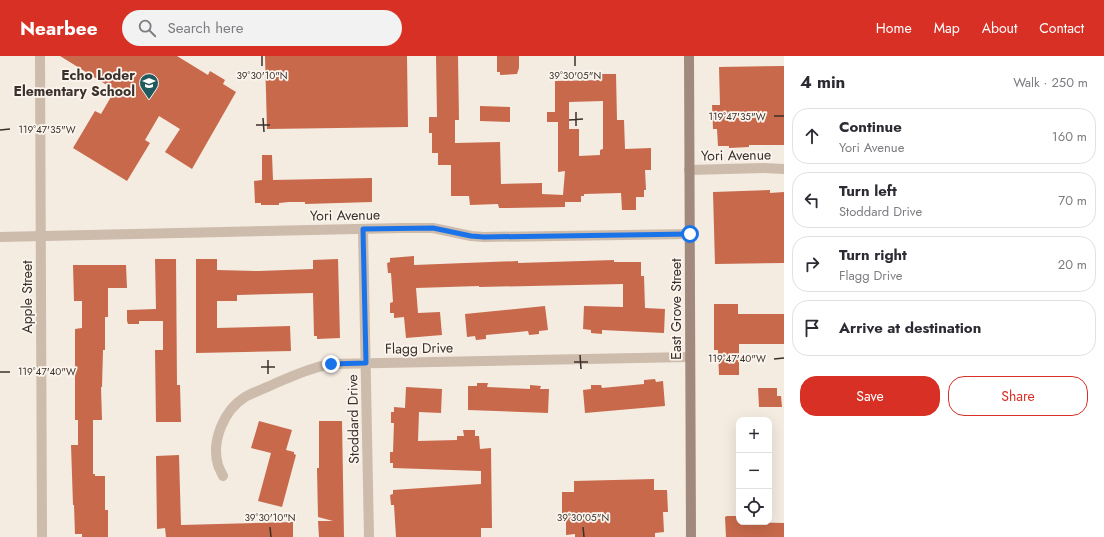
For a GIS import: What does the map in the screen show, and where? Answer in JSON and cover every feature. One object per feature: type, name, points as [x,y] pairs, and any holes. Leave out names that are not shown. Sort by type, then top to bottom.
[{"type":"street","name":"Apple Street","points":[[40,56],[42,537]]},
{"type":"street","name":"East Grove Street","points":[[689,56],[691,537]]},
{"type":"street","name":"Yori Avenue","points":[[689,170],[764,168],[784,169]]},
{"type":"street","name":"Yori Avenue","points":[[0,237],[433,228],[471,236],[490,238],[690,234]]},
{"type":"street","name":"Stoddard Drive","points":[[363,229],[369,537]]},
{"type":"street","name":"Flagg Drive","points":[[223,476],[218,464],[216,450],[218,435],[224,420],[233,407],[244,398],[311,368],[331,364],[690,357]]},
{"type":"building","points":[[60,56],[177,56],[208,75],[210,71],[225,80],[223,84],[236,92],[192,169],[165,152],[180,129],[159,116],[145,140],[150,143],[127,181],[73,148],[95,111],[101,114],[115,90]]},
{"type":"building","points":[[265,56],[407,56],[408,127],[267,129]]},
{"type":"building","points":[[436,56],[458,56],[459,120],[455,120],[455,143],[500,142],[501,184],[542,183],[542,194],[563,195],[565,171],[558,172],[558,122],[547,122],[547,112],[555,112],[555,81],[602,80],[601,74],[616,74],[617,120],[624,120],[625,149],[651,148],[651,170],[645,170],[646,190],[644,190],[644,197],[636,197],[636,210],[622,210],[621,193],[584,194],[584,196],[581,196],[581,202],[565,202],[565,207],[499,208],[498,204],[470,205],[469,196],[451,196],[451,165],[438,165],[438,153],[432,153],[432,133],[429,133],[429,117],[437,117]],"holes":[[[603,101],[603,149],[600,150],[600,155],[579,156],[579,129],[569,129],[569,102]]]},
{"type":"building","points":[[497,56],[519,56],[519,68],[517,74],[500,75],[500,72],[497,72]]},
{"type":"building","points":[[784,66],[784,145],[749,145],[749,147],[729,148],[729,146],[718,146],[717,129],[713,129],[712,105],[720,105],[719,67]]},
{"type":"building","points":[[480,106],[510,107],[510,122],[480,121]]},
{"type":"building","points":[[262,155],[272,155],[273,180],[372,178],[372,202],[305,204],[305,202],[289,202],[279,203],[279,205],[261,205],[261,203],[255,203],[254,181],[262,180]]},
{"type":"building","points":[[770,190],[770,193],[784,192],[784,263],[715,264],[713,192]]},
{"type":"building","points":[[414,256],[414,265],[518,261],[518,263],[614,260],[614,262],[641,262],[641,276],[644,276],[645,308],[665,309],[664,333],[602,330],[602,334],[591,333],[591,330],[583,329],[584,306],[623,307],[623,284],[479,286],[416,288],[418,313],[440,312],[442,335],[406,338],[404,317],[394,318],[394,313],[390,313],[390,303],[393,302],[391,273],[388,273],[387,263],[390,262],[390,258]]},
{"type":"building","points":[[155,259],[176,259],[177,385],[180,385],[181,422],[156,422],[155,350],[163,350],[163,321],[139,321],[139,324],[128,324],[127,321],[127,310],[156,309]]},
{"type":"building","points":[[196,259],[217,259],[217,270],[259,271],[313,269],[313,260],[338,259],[340,338],[317,339],[317,336],[314,336],[313,293],[237,295],[237,301],[217,301],[217,328],[290,326],[291,351],[196,353]]},
{"type":"building","points":[[73,265],[126,265],[127,288],[108,288],[108,317],[105,317],[105,350],[103,350],[101,387],[102,420],[93,420],[93,474],[95,474],[95,476],[105,476],[105,510],[108,510],[108,537],[82,537],[82,534],[75,534],[71,445],[78,445],[78,420],[75,420],[75,329],[82,328],[82,301],[74,301]]},
{"type":"building","points":[[714,304],[738,304],[738,314],[784,314],[784,344],[739,344],[739,375],[719,375],[718,350],[714,350]]},
{"type":"building","points":[[545,306],[548,330],[539,331],[539,334],[529,335],[528,331],[486,335],[486,339],[476,340],[475,336],[467,337],[465,314]]},
{"type":"building","points":[[655,379],[656,382],[663,381],[665,406],[585,413],[583,390],[591,389],[591,385],[601,385],[602,388],[644,384],[644,380]]},
{"type":"building","points":[[477,383],[488,383],[487,387],[530,389],[530,385],[541,386],[540,389],[549,389],[548,413],[468,410],[468,386],[477,386]]},
{"type":"building","points":[[406,387],[442,389],[441,413],[419,412],[418,441],[457,440],[457,436],[464,436],[463,430],[475,430],[475,436],[479,436],[480,449],[491,448],[492,528],[481,528],[481,537],[396,537],[394,505],[391,505],[390,495],[393,494],[393,490],[481,484],[481,471],[393,468],[393,463],[390,463],[390,452],[393,452],[394,423],[391,423],[391,412],[394,412],[394,407],[405,408]]},
{"type":"building","points":[[758,388],[777,388],[777,396],[781,396],[782,407],[759,407]]},
{"type":"building","points":[[259,421],[292,430],[286,450],[294,452],[296,455],[282,507],[258,501],[271,453],[251,448]]},
{"type":"building","points":[[319,421],[342,421],[344,537],[319,537],[318,521],[333,521],[318,517],[317,468],[319,468]]},
{"type":"building","points":[[179,455],[181,525],[293,522],[293,537],[166,537],[165,528],[157,529],[156,456]]},
{"type":"building","points":[[654,479],[654,490],[667,490],[668,512],[663,512],[664,532],[655,533],[655,537],[575,537],[575,534],[566,535],[566,515],[562,515],[562,492],[574,492],[574,481]]},
{"type":"building","points":[[736,516],[736,525],[772,525],[772,523],[784,523],[784,537],[726,537],[725,517]]},
{"type":"place","name":"Echo Loder Elementary School","points":[[149,100]]},
{"type":"route","points":[[331,364],[366,363],[363,229],[433,228],[471,236],[501,238],[690,234]]}]
